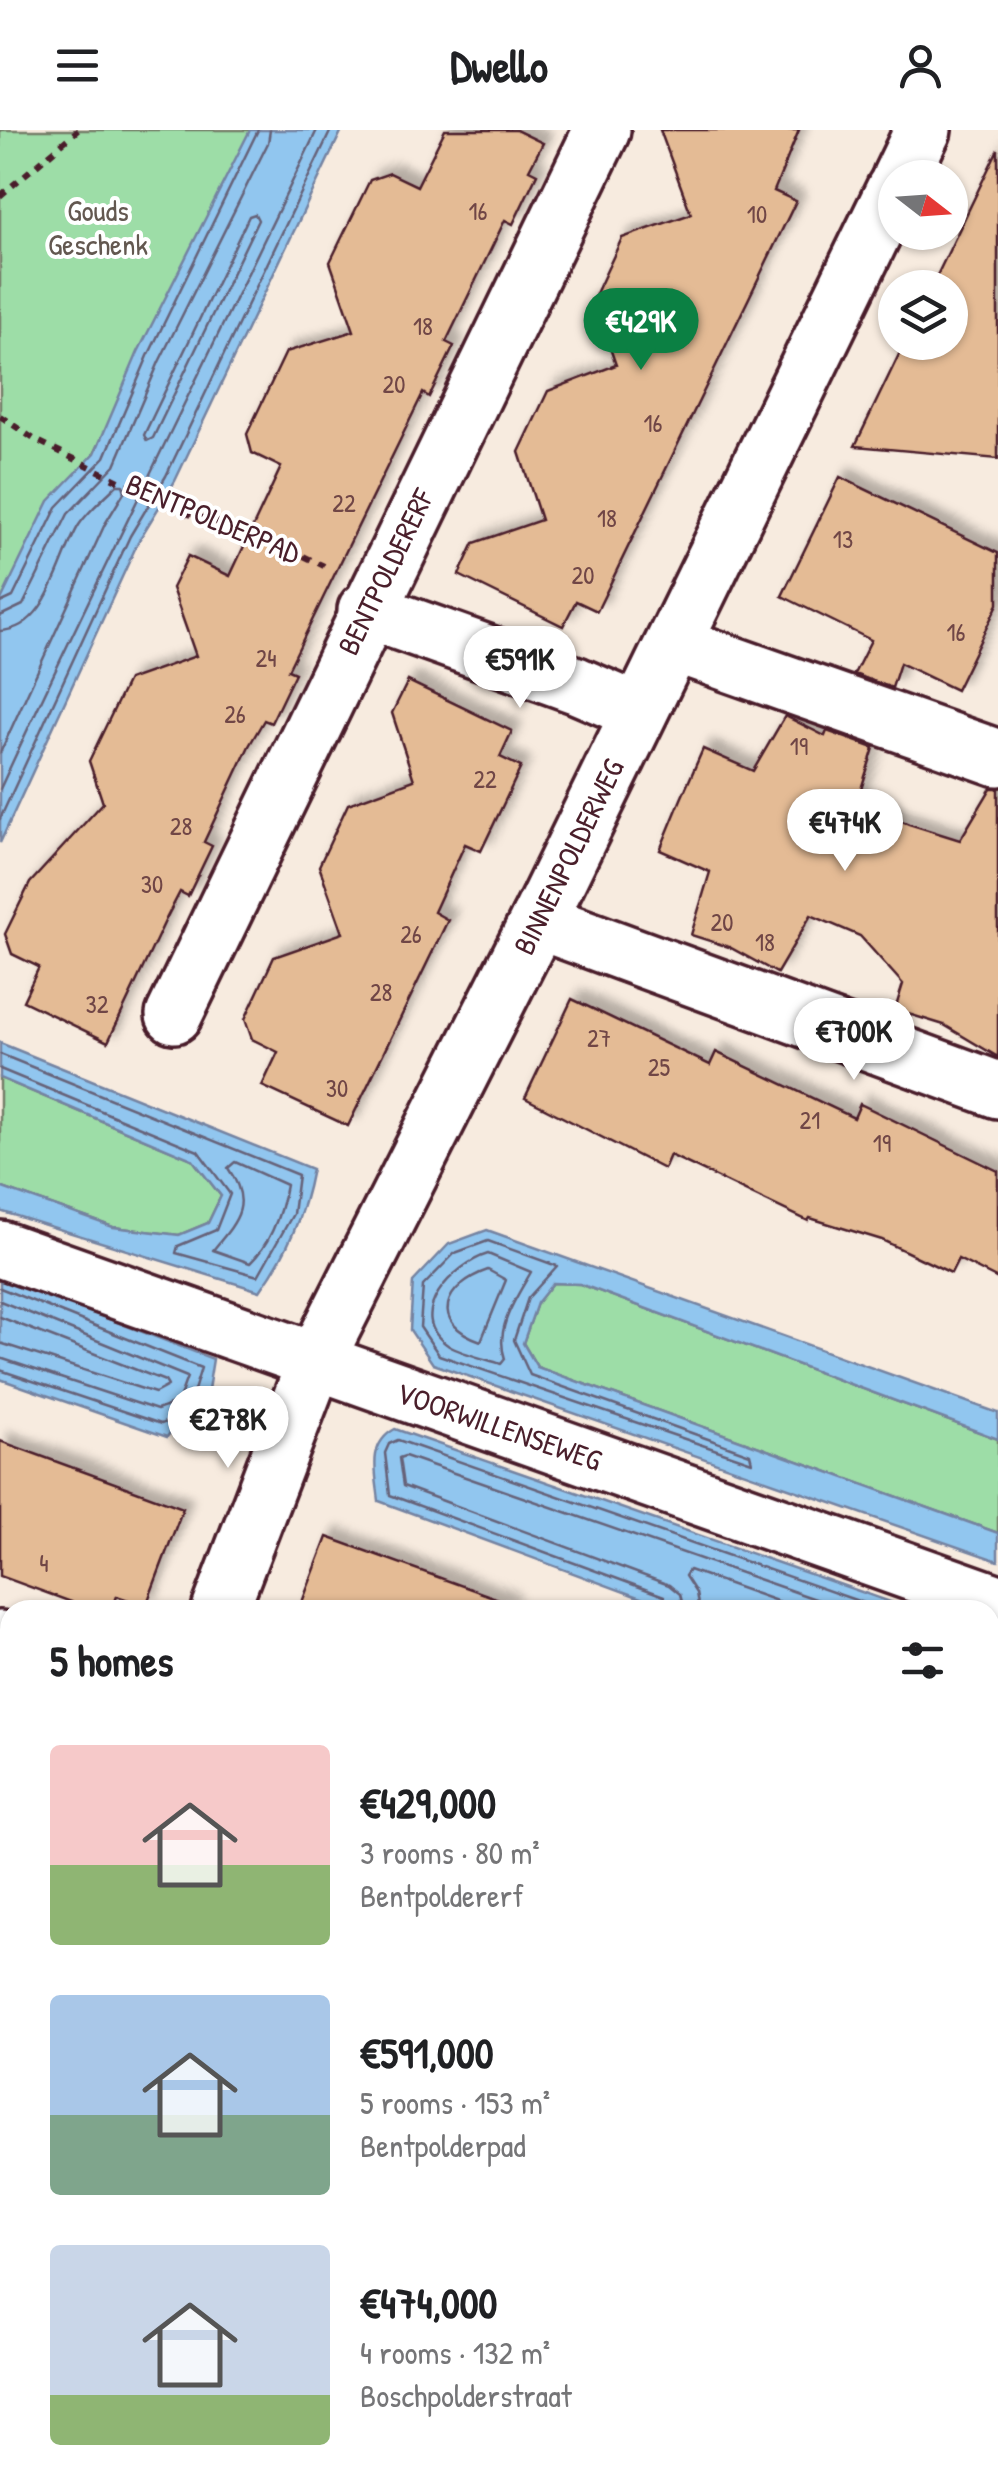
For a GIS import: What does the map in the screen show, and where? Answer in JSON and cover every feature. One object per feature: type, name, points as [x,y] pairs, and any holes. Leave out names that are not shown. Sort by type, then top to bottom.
[{"type":"street","name":"BENTPOLDERERF","points":[[174,1015],[370,601],[602,130]]},
{"type":"street","points":[[909,160],[923,130]]},
{"type":"street","name":"BINNENPOLDERWEG","points":[[224,1600],[315,1362],[538,921],[878,223]]},
{"type":"street","points":[[370,601],[640,712]]},
{"type":"street","points":[[674,644],[990,738]]},
{"type":"street","points":[[538,921],[998,1090]]},
{"type":"street","name":"VOORWILLENSEWEG","points":[[0,1249],[989,1600]]},
{"type":"path","points":[[0,196],[78,130]]},
{"type":"path","name":"BENTPOLDERPAD","points":[[0,416],[63,453],[182,512],[258,534],[370,601]]},
{"type":"green space","name":"Gouds Geschenk","points":[[0,130],[256,130],[0,642]]},
{"type":"green space","points":[[0,1078],[192,1159],[221,1196],[208,1223],[179,1235],[113,1227],[0,1187]]},
{"type":"green space","points":[[553,1283],[580,1284],[998,1439],[998,1533],[537,1367],[523,1343],[537,1303]]},
{"type":"water","points":[[250,130],[342,130],[175,481],[139,540],[0,843],[0,602],[49,501],[95,453],[138,352]]},
{"type":"water","points":[[0,1043],[312,1169],[293,1233],[260,1291],[0,1211],[0,1187],[113,1227],[179,1235],[208,1223],[221,1196],[192,1159],[0,1078]]},
{"type":"water","points":[[487,1230],[998,1413],[998,1439],[580,1284],[553,1283],[537,1303],[523,1343],[537,1367],[998,1533],[998,1561],[433,1364],[410,1330],[413,1282],[449,1244]]},
{"type":"water","points":[[0,1277],[213,1359],[208,1390],[193,1424],[175,1426],[167,1437],[0,1379]]},
{"type":"water","points":[[395,1429],[884,1600],[646,1600],[379,1501],[377,1451],[386,1435]]},
{"type":"building","points":[[445,130],[516,130],[543,143],[529,170],[537,174],[513,224],[505,220],[446,342],[454,346],[429,397],[423,393],[288,670],[295,673],[271,723],[264,720],[249,746],[204,842],[212,846],[188,896],[180,892],[108,1042],[23,1001],[39,967],[12,954],[5,934],[30,883],[103,803],[89,761],[128,680],[196,656],[172,588],[188,556],[230,576],[281,467],[252,453],[247,434],[286,352],[354,331],[330,262],[370,180],[390,173],[417,186]]},
{"type":"building","points":[[660,130],[799,130],[774,191],[796,201],[597,611],[576,601],[563,626],[459,575],[474,543],[541,520],[519,452],[548,391],[616,365],[593,300],[622,238],[691,214]]},
{"type":"building","points":[[998,149],[998,459],[855,446],[896,360],[968,360],[968,270],[940,270],[949,250],[968,250],[968,211]]},
{"type":"building","points":[[840,477],[998,553],[998,604],[956,690],[900,663],[892,688],[854,674],[871,640],[782,596]]},
{"type":"building","points":[[408,681],[512,731],[500,757],[521,767],[481,851],[465,844],[434,912],[448,920],[348,1126],[262,1086],[278,1052],[252,1039],[245,1019],[274,957],[343,933],[319,866],[348,804],[414,780],[392,713]]},
{"type":"building","points":[[785,716],[825,736],[827,731],[874,748],[857,802],[909,824],[960,840],[991,788],[998,788],[998,1057],[944,1025],[895,1010],[903,984],[860,936],[811,915],[777,973],[729,947],[691,935],[710,872],[660,850],[681,799],[703,749],[753,771]]},
{"type":"building","points":[[572,999],[710,1065],[716,1052],[854,1118],[860,1104],[998,1171],[998,1279],[958,1259],[951,1273],[882,1240],[810,1218],[808,1221],[670,1155],[664,1169],[525,1098]]},
{"type":"building","points":[[0,1441],[183,1508],[148,1600],[117,1596],[116,1600],[66,1600],[0,1576]]},
{"type":"building","points":[[327,1537],[502,1600],[303,1600]]}]
